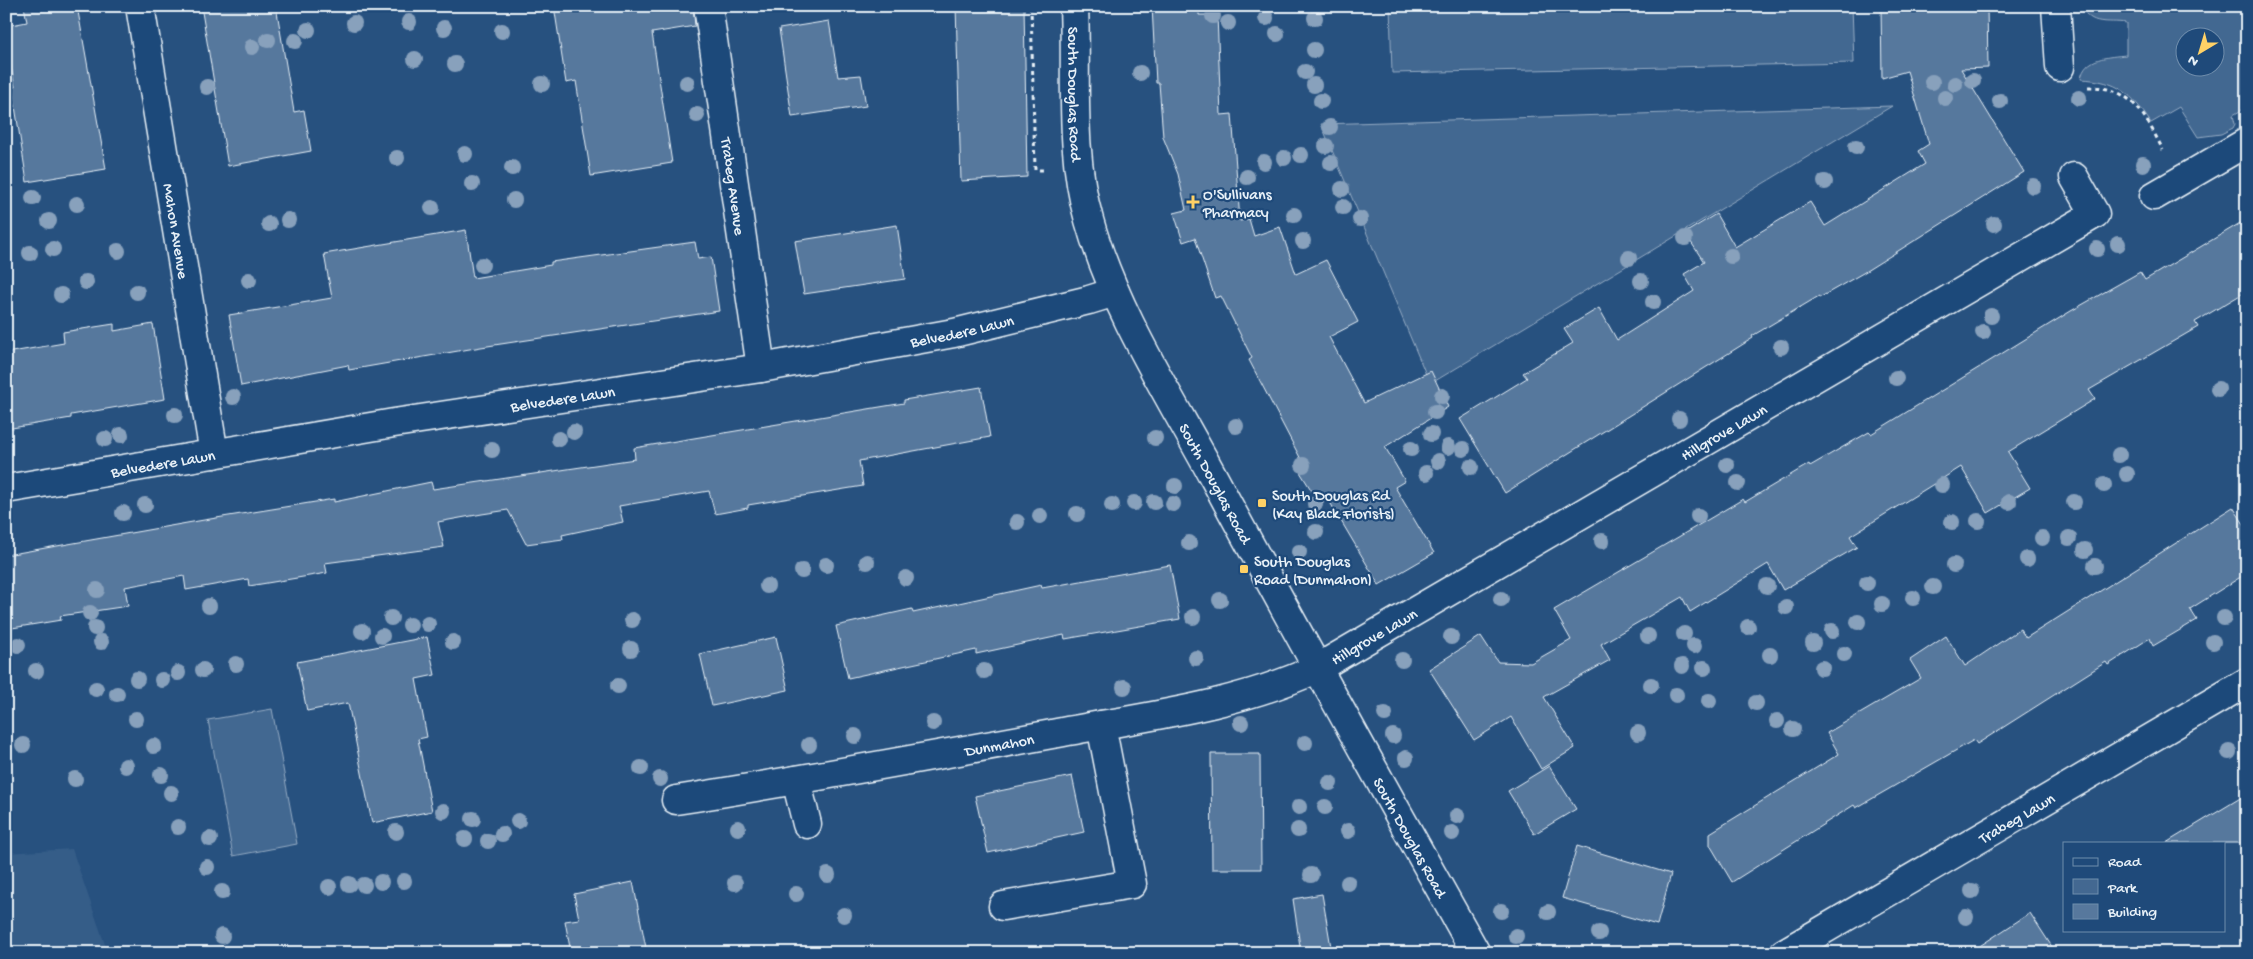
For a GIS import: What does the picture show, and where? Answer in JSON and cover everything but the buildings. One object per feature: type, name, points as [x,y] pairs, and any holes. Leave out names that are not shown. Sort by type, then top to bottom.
[{"type":"street","name":"Mahon Avenue","points":[[140,6],[214,454]]},
{"type":"street","name":"Trabeg Avenue","points":[[708,6],[761,368]]},
{"type":"street","name":"South Douglas Road","points":[[1074,6],[1076,122],[1080,175],[1089,222],[1116,292],[1316,669],[1476,953]]},
{"type":"street","points":[[2056,6],[2060,67]]},
{"type":"street","points":[[2154,196],[2247,142]]},
{"type":"street","name":"Hillgrove Lawn","points":[[1316,669],[2095,214],[2074,177]]},
{"type":"street","name":"Belvedere Lawn","points":[[6,489],[394,423],[761,368],[954,333],[1116,292]]},
{"type":"street","name":"Dunmahon","points":[[676,800],[1220,703],[1290,681],[1316,669]]},
{"type":"street","name":"Trabeg Lawn","points":[[1784,953],[2247,682]]},
{"type":"street","points":[[1003,906],[1132,884],[1101,725]]},
{"type":"street","points":[[796,780],[806,824]]},
{"type":"path","points":[[1031,6],[1035,170]]},
{"type":"path","points":[[2060,67],[2081,87],[2105,86],[2121,93],[2133,103],[2151,127],[2179,182]]},
{"type":"shaded area","points":[[72,849],[108,953],[6,953],[6,853]]},
{"type":"green space","points":[[1390,6],[1852,6],[1854,63],[1392,73]]},
{"type":"green space","points":[[2081,6],[2247,6],[2247,107],[2233,115],[2235,124],[2233,128],[2221,134],[2198,137],[2179,107],[2151,123],[2137,104],[2123,90],[2105,82],[2081,79],[2083,72],[2092,62],[2126,55],[2126,23],[2100,21],[2090,17]]},
{"type":"green space","points":[[1892,106],[1430,384],[1321,124]]},
{"type":"green space","points":[[272,709],[297,844],[233,856],[208,720]]},
{"type":"place","name":"O'Sullivans Pharmacy","points":[[1193,202]]},
{"type":"place","name":"South Douglas Rd (Kay Black Florists)","points":[[1262,503]]},
{"type":"place","name":"South Douglas Road (Dunmahon)","points":[[1244,569]]}]
